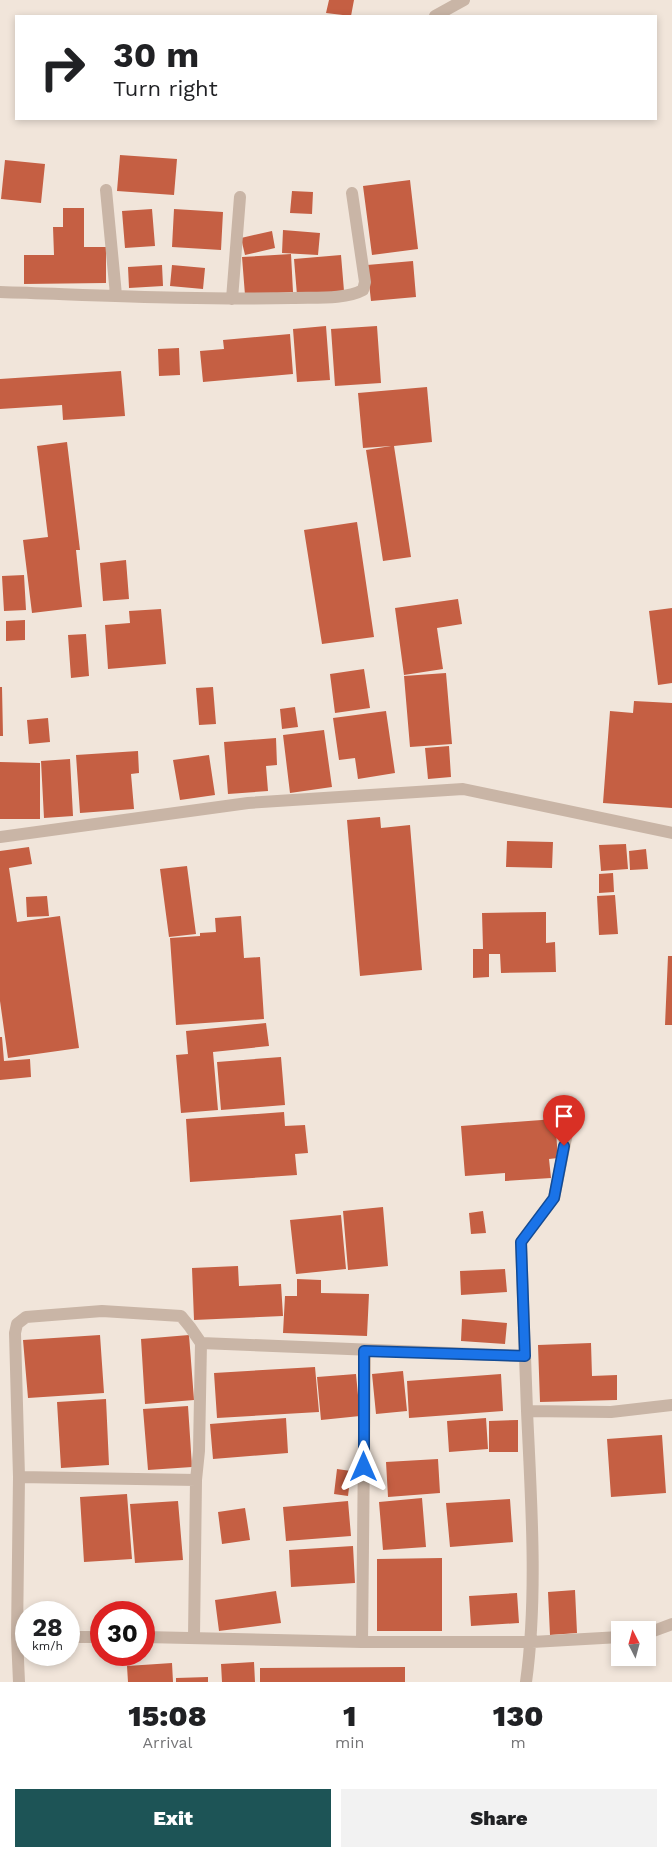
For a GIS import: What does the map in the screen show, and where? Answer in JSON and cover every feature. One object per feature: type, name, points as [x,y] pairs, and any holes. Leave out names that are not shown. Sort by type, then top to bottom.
[{"type":"street","points":[[437,15],[464,0]]},
{"type":"street","points":[[106,190],[116,296]]},
{"type":"street","points":[[0,292],[232,299],[335,296],[358,293],[363,290],[365,282],[352,193]]},
{"type":"street","points":[[232,299],[240,197]]},
{"type":"street","points":[[0,836],[248,803],[463,789],[672,833]]},
{"type":"street","points":[[526,1682],[532,1642],[531,1511],[521,1242],[554,1198],[568,1128]]},
{"type":"street","points":[[21,1601],[15,1333],[17,1324],[26,1317],[102,1311],[181,1316],[201,1343],[199,1452],[196,1480],[194,1637]]},
{"type":"street","points":[[201,1343],[525,1356]]},
{"type":"street","points":[[362,1642],[364,1351]]},
{"type":"street","points":[[527,1411],[611,1412],[672,1406]]},
{"type":"street","points":[[19,1477],[196,1480]]},
{"type":"street","points":[[656,1630],[672,1624]]},
{"type":"street","points":[[155,1637],[362,1642],[532,1642],[611,1638]]},
{"type":"street","points":[[19,1682],[20,1666]]},
{"type":"building","points":[[329,0],[354,0],[351,15],[326,13]]},
{"type":"building","points":[[120,155],[177,159],[174,195],[117,191]]},
{"type":"building","points":[[5,160],[45,164],[41,203],[1,199]]},
{"type":"building","points":[[410,180],[418,249],[372,255],[363,186]]},
{"type":"building","points":[[292,191],[313,192],[312,214],[290,213]]},
{"type":"building","points":[[63,208],[84,208],[84,247],[106,247],[106,283],[24,284],[24,255],[54,255],[53,227],[63,227]]},
{"type":"building","points":[[152,209],[155,246],[125,248],[122,211]]},
{"type":"building","points":[[174,209],[223,212],[221,250],[172,247]]},
{"type":"building","points":[[283,230],[320,233],[318,255],[282,253]]},
{"type":"building","points":[[272,231],[275,248],[245,255],[241,238]]},
{"type":"building","points":[[291,254],[293,292],[245,295],[242,257]]},
{"type":"building","points":[[341,255],[344,291],[297,295],[294,259]]},
{"type":"building","points":[[413,261],[416,297],[371,301],[367,265]]},
{"type":"building","points":[[162,265],[163,286],[129,288],[128,267]]},
{"type":"building","points":[[172,265],[205,268],[203,289],[170,286]]},
{"type":"building","points":[[326,326],[330,380],[297,382],[293,329]]},
{"type":"building","points":[[377,326],[381,383],[335,386],[331,329]]},
{"type":"building","points":[[290,334],[293,374],[203,382],[200,351],[224,349],[223,340]]},
{"type":"building","points":[[179,348],[180,375],[159,376],[158,349]]},
{"type":"building","points":[[121,371],[125,416],[63,420],[62,405],[0,409],[0,379]]},
{"type":"building","points":[[427,387],[432,442],[394,446],[411,557],[383,561],[366,450],[391,446],[363,448],[358,393]]},
{"type":"building","points":[[67,442],[80,550],[76,550],[82,607],[32,613],[23,540],[48,537],[37,446]]},
{"type":"building","points":[[357,522],[374,637],[322,644],[304,530]]},
{"type":"building","points":[[126,560],[129,599],[103,601],[100,563]]},
{"type":"building","points":[[24,575],[26,610],[4,611],[2,576]]},
{"type":"building","points":[[458,599],[462,624],[437,628],[443,669],[404,675],[395,608]]},
{"type":"building","points":[[672,608],[672,683],[658,685],[649,611]]},
{"type":"building","points":[[161,609],[166,664],[108,669],[105,625],[130,623],[129,611]]},
{"type":"building","points":[[25,620],[25,640],[6,641],[6,621]]},
{"type":"building","points":[[86,634],[89,676],[71,678],[68,635]]},
{"type":"building","points":[[364,669],[370,708],[335,713],[330,674]]},
{"type":"building","points":[[446,673],[452,744],[410,747],[404,676]]},
{"type":"building","points":[[0,687],[2,687],[3,736],[0,736]]},
{"type":"building","points":[[213,687],[216,724],[199,725],[196,688]]},
{"type":"building","points":[[634,701],[672,703],[672,808],[603,803],[610,711],[633,713]]},
{"type":"building","points":[[295,707],[298,727],[282,729],[280,709]]},
{"type":"building","points":[[386,711],[395,773],[358,779],[355,758],[339,760],[333,718]]},
{"type":"building","points":[[48,718],[50,742],[29,744],[27,720]]},
{"type":"building","points":[[324,730],[332,787],[290,793],[283,735]]},
{"type":"building","points":[[276,738],[277,765],[266,766],[268,791],[228,794],[224,742]]},
{"type":"building","points":[[449,746],[451,777],[428,779],[425,748]]},
{"type":"building","points":[[138,751],[139,773],[131,774],[134,809],[80,813],[76,755]]},
{"type":"building","points":[[209,755],[215,795],[180,800],[173,760]]},
{"type":"building","points":[[70,759],[73,816],[44,818],[41,761]]},
{"type":"building","points":[[0,762],[40,763],[40,819],[0,819]]},
{"type":"building","points":[[380,817],[381,828],[410,825],[422,970],[360,976],[347,820]]},
{"type":"building","points":[[507,841],[553,842],[552,868],[506,867]]},
{"type":"building","points":[[626,844],[628,869],[601,871],[599,845]]},
{"type":"building","points":[[29,847],[32,864],[9,868],[17,922],[60,916],[79,1048],[8,1058],[0,1001],[0,851]]},
{"type":"building","points":[[646,849],[648,869],[630,870],[629,851]]},
{"type":"building","points":[[187,866],[196,934],[169,937],[160,869]]},
{"type":"building","points":[[613,873],[614,892],[599,893],[599,874]]},
{"type":"building","points":[[615,895],[618,934],[599,935],[597,896]]},
{"type":"building","points":[[47,896],[49,916],[27,917],[26,897]]},
{"type":"building","points":[[546,912],[546,943],[555,942],[556,972],[501,973],[500,954],[489,954],[489,977],[473,978],[473,949],[483,949],[482,913]]},
{"type":"building","points":[[241,916],[244,958],[260,957],[264,1019],[176,1025],[170,938],[200,936],[200,933],[216,932],[215,918]]},
{"type":"building","points":[[668,956],[672,956],[672,1025],[665,1025]]},
{"type":"building","points":[[266,1023],[269,1046],[213,1052],[218,1110],[181,1113],[176,1055],[188,1054],[186,1031]]},
{"type":"building","points":[[0,1037],[2,1037],[4,1061],[30,1059],[31,1077],[0,1080]]},
{"type":"building","points":[[281,1057],[285,1105],[221,1110],[217,1062]]},
{"type":"building","points":[[284,1112],[285,1126],[305,1125],[308,1153],[295,1154],[297,1175],[190,1182],[186,1119]]},
{"type":"building","points":[[555,1119],[558,1158],[549,1159],[551,1178],[505,1181],[505,1173],[465,1176],[461,1126]]},
{"type":"building","points":[[383,1207],[388,1266],[348,1270],[343,1211]]},
{"type":"building","points":[[483,1211],[486,1233],[471,1234],[469,1213]]},
{"type":"building","points":[[341,1215],[346,1269],[296,1274],[290,1220]]},
{"type":"building","points":[[238,1266],[239,1286],[281,1284],[283,1316],[194,1320],[192,1268]]},
{"type":"building","points":[[505,1269],[507,1292],[461,1295],[460,1271]]},
{"type":"building","points":[[297,1279],[321,1280],[321,1293],[369,1294],[367,1336],[283,1333],[285,1296],[297,1296]]},
{"type":"building","points":[[462,1319],[507,1323],[505,1344],[461,1341]]},
{"type":"building","points":[[100,1335],[104,1393],[28,1398],[23,1340]]},
{"type":"building","points":[[189,1335],[194,1400],[145,1404],[141,1339]]},
{"type":"building","points":[[591,1343],[592,1376],[617,1375],[617,1400],[540,1402],[538,1345]]},
{"type":"building","points":[[315,1367],[319,1412],[217,1418],[214,1373]]},
{"type":"building","points":[[403,1371],[407,1411],[376,1414],[372,1374]]},
{"type":"building","points":[[356,1374],[360,1416],[321,1420],[317,1377]]},
{"type":"building","points":[[501,1374],[503,1411],[409,1418],[407,1381]]},
{"type":"building","points":[[106,1399],[109,1465],[61,1468],[57,1402]]},
{"type":"building","points":[[188,1406],[192,1467],[148,1470],[143,1409]]},
{"type":"building","points":[[286,1418],[288,1453],[213,1459],[210,1424]]},
{"type":"building","points":[[486,1418],[488,1449],[449,1452],[447,1421]]},
{"type":"building","points":[[518,1420],[518,1452],[489,1452],[489,1421]]},
{"type":"building","points":[[662,1435],[666,1493],[611,1497],[607,1439]]},
{"type":"building","points":[[438,1459],[440,1493],[388,1497],[386,1462]]},
{"type":"building","points":[[337,1469],[351,1471],[348,1496],[334,1494]]},
{"type":"building","points":[[127,1494],[132,1559],[84,1562],[80,1497]]},
{"type":"building","points":[[422,1498],[426,1547],[383,1550],[379,1502]]},
{"type":"building","points":[[510,1499],[513,1542],[450,1547],[446,1503]]},
{"type":"building","points":[[178,1501],[183,1560],[135,1563],[130,1504]]},
{"type":"building","points":[[348,1501],[351,1536],[286,1541],[283,1507]]},
{"type":"building","points":[[245,1508],[250,1540],[222,1544],[218,1512]]},
{"type":"building","points":[[353,1546],[355,1583],[291,1587],[289,1550]]},
{"type":"building","points":[[442,1558],[442,1631],[377,1631],[377,1559]]},
{"type":"building","points":[[575,1590],[577,1633],[550,1635],[548,1592]]},
{"type":"building","points":[[276,1591],[281,1623],[219,1631],[215,1600]]},
{"type":"building","points":[[517,1593],[519,1623],[471,1626],[469,1596]]},
{"type":"building","points":[[254,1662],[255,1682],[222,1682],[221,1664]]},
{"type":"building","points":[[172,1663],[173,1682],[128,1682],[127,1666],[155,1666],[155,1664]]},
{"type":"building","points":[[405,1667],[405,1682],[260,1682],[260,1668]]},
{"type":"building","points":[[208,1677],[208,1682],[176,1682],[176,1678]]},
{"type":"route","points":[[364,1467],[364,1351],[525,1356],[521,1242],[554,1198],[564,1146]]}]
